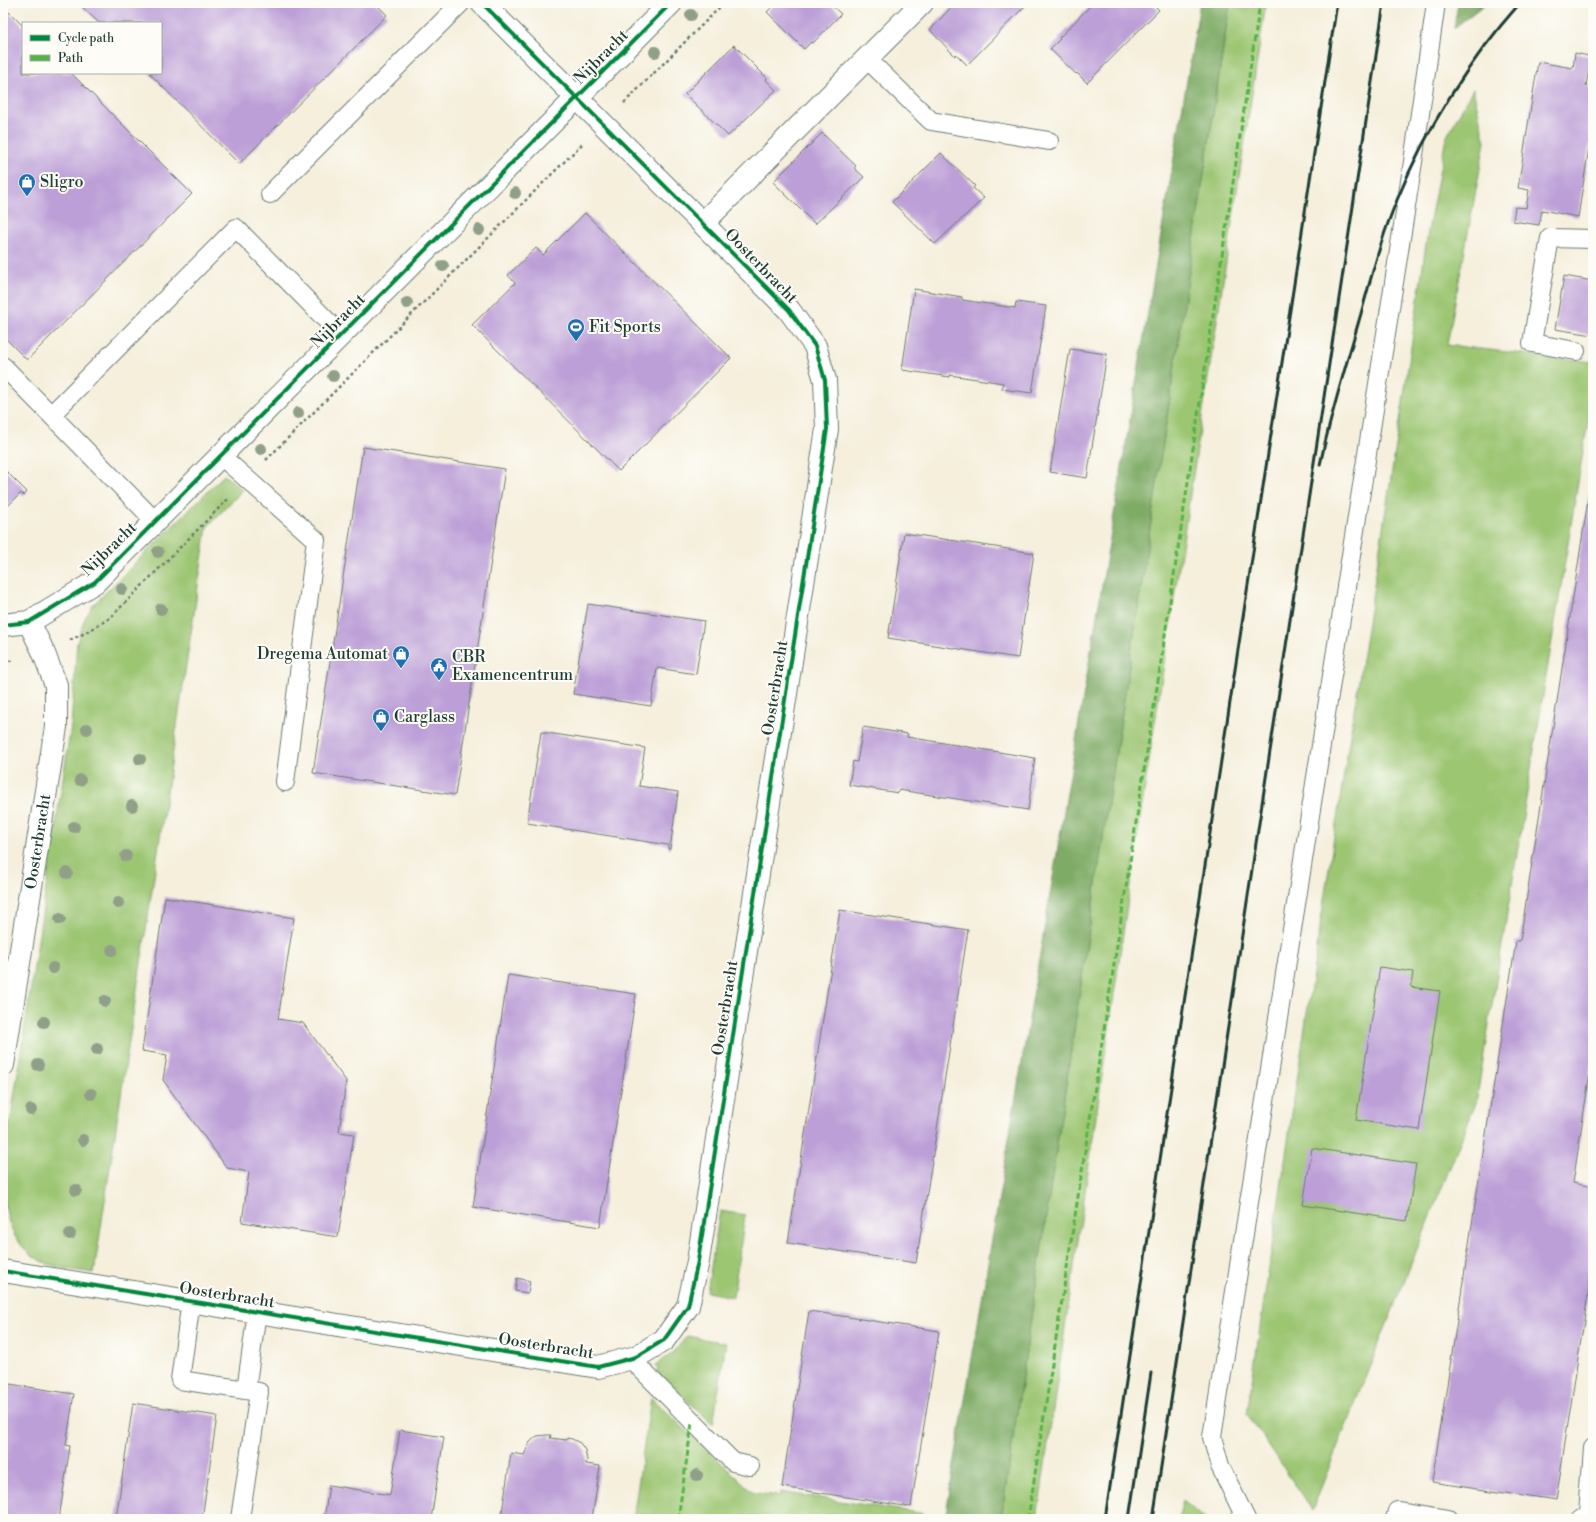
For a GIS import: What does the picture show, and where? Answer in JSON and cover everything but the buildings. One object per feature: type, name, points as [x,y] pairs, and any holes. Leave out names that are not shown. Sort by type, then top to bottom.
[{"type":"street","name":"Oosterbracht","points":[[3,1271],[598,1367],[636,1357],[664,1340],[688,1306],[698,1261],[828,429],[825,380],[815,346],[789,310],[482,3]]},
{"type":"street","name":"Nijbracht","points":[[3,625],[29,622],[95,582],[671,3]]},
{"type":"street","points":[[703,223],[922,3]]},
{"type":"street","name":"Oosterbracht","points":[[3,1065],[56,727],[56,685],[43,651],[29,622]]},
{"type":"lane","points":[[270,194],[461,3]]},
{"type":"lane","points":[[1246,1519],[1220,1466],[1212,1437],[1413,162],[1436,3]]},
{"type":"lane","points":[[866,59],[931,121],[1049,141]]},
{"type":"lane","points":[[51,415],[236,228],[341,335]]},
{"type":"lane","points":[[1576,351],[1532,343],[1550,238],[1593,239]]},
{"type":"lane","points":[[3,366],[155,521]]},
{"type":"lane","points":[[221,456],[316,540],[285,782]]},
{"type":"lane","name":"Oosterbracht","points":[[191,1301],[180,1380],[259,1392],[240,1519]]},
{"type":"lane","name":"Oosterbracht","points":[[246,1390],[257,1312]]},
{"type":"lane","points":[[630,1358],[692,1423],[733,1462],[750,1466]]},
{"type":"lane","points":[[1579,1519],[1588,1513],[1593,1448]]},
{"type":"lane","points":[[1395,1519],[1397,1511],[1448,1519]]},
{"type":"path","points":[[43,651],[83,634],[110,618],[724,3]]},
{"type":"green space","points":[[1200,3],[1230,3],[1001,1519],[945,1519]]},
{"type":"green space","points":[[1230,3],[1266,3],[1137,838],[1037,1519],[1001,1519],[1095,890]]},
{"type":"green space","points":[[1458,3],[1486,3],[1454,28]]},
{"type":"green space","points":[[1473,89],[1485,142],[1447,345],[1593,362],[1593,391],[1476,1103],[1312,1510],[1247,1414],[1324,900],[1403,402],[1428,231],[1446,138]]},
{"type":"green space","points":[[224,475],[243,490],[207,527],[94,1273],[62,1268],[41,1261],[28,1252],[19,1242],[12,1230],[7,1216],[3,1185],[3,1169],[71,726],[77,643],[84,620],[93,605]]},
{"type":"green space","points":[[720,1211],[745,1215],[733,1297],[707,1292]]},
{"type":"green space","points":[[687,1336],[726,1343],[713,1424],[656,1372],[658,1368],[656,1365],[674,1352]]},
{"type":"green space","points":[[651,1398],[754,1493],[780,1496],[780,1492],[920,1513],[938,1519],[633,1519]]},
{"type":"green space","points":[[1183,1501],[1206,1519],[1178,1519]]},
{"type":"railway","points":[[1105,1519],[1337,3]]},
{"type":"railway","points":[[1153,1519],[1384,3]]},
{"type":"railway","points":[[1320,465],[1328,429],[1385,230],[1397,200],[1435,121],[1450,96],[1483,48],[1520,3]]},
{"type":"railway","points":[[1129,1519],[1151,1373]]},
{"type":"marked path","points":[[1028,1519],[1160,668],[1260,3]]},
{"type":"marked path","points":[[678,1519],[692,1423]]},
{"type":"cycle path","points":[[3,1271],[598,1367],[636,1357],[664,1340],[688,1306],[698,1261],[827,429],[825,380],[815,346],[789,310],[482,3]]},
{"type":"cycle path","points":[[3,625],[29,622],[95,582],[671,3]]},
{"type":"place","name":"Sligro","points":[[27,197]]},
{"type":"place","name":"Fit Sports","points":[[576,342]]},
{"type":"place","name":"Dregema Automat","points":[[401,669]]},
{"type":"place","name":"CBR Examencentrum","points":[[439,681]]},
{"type":"place","name":"Carglass","points":[[381,732]]}]
